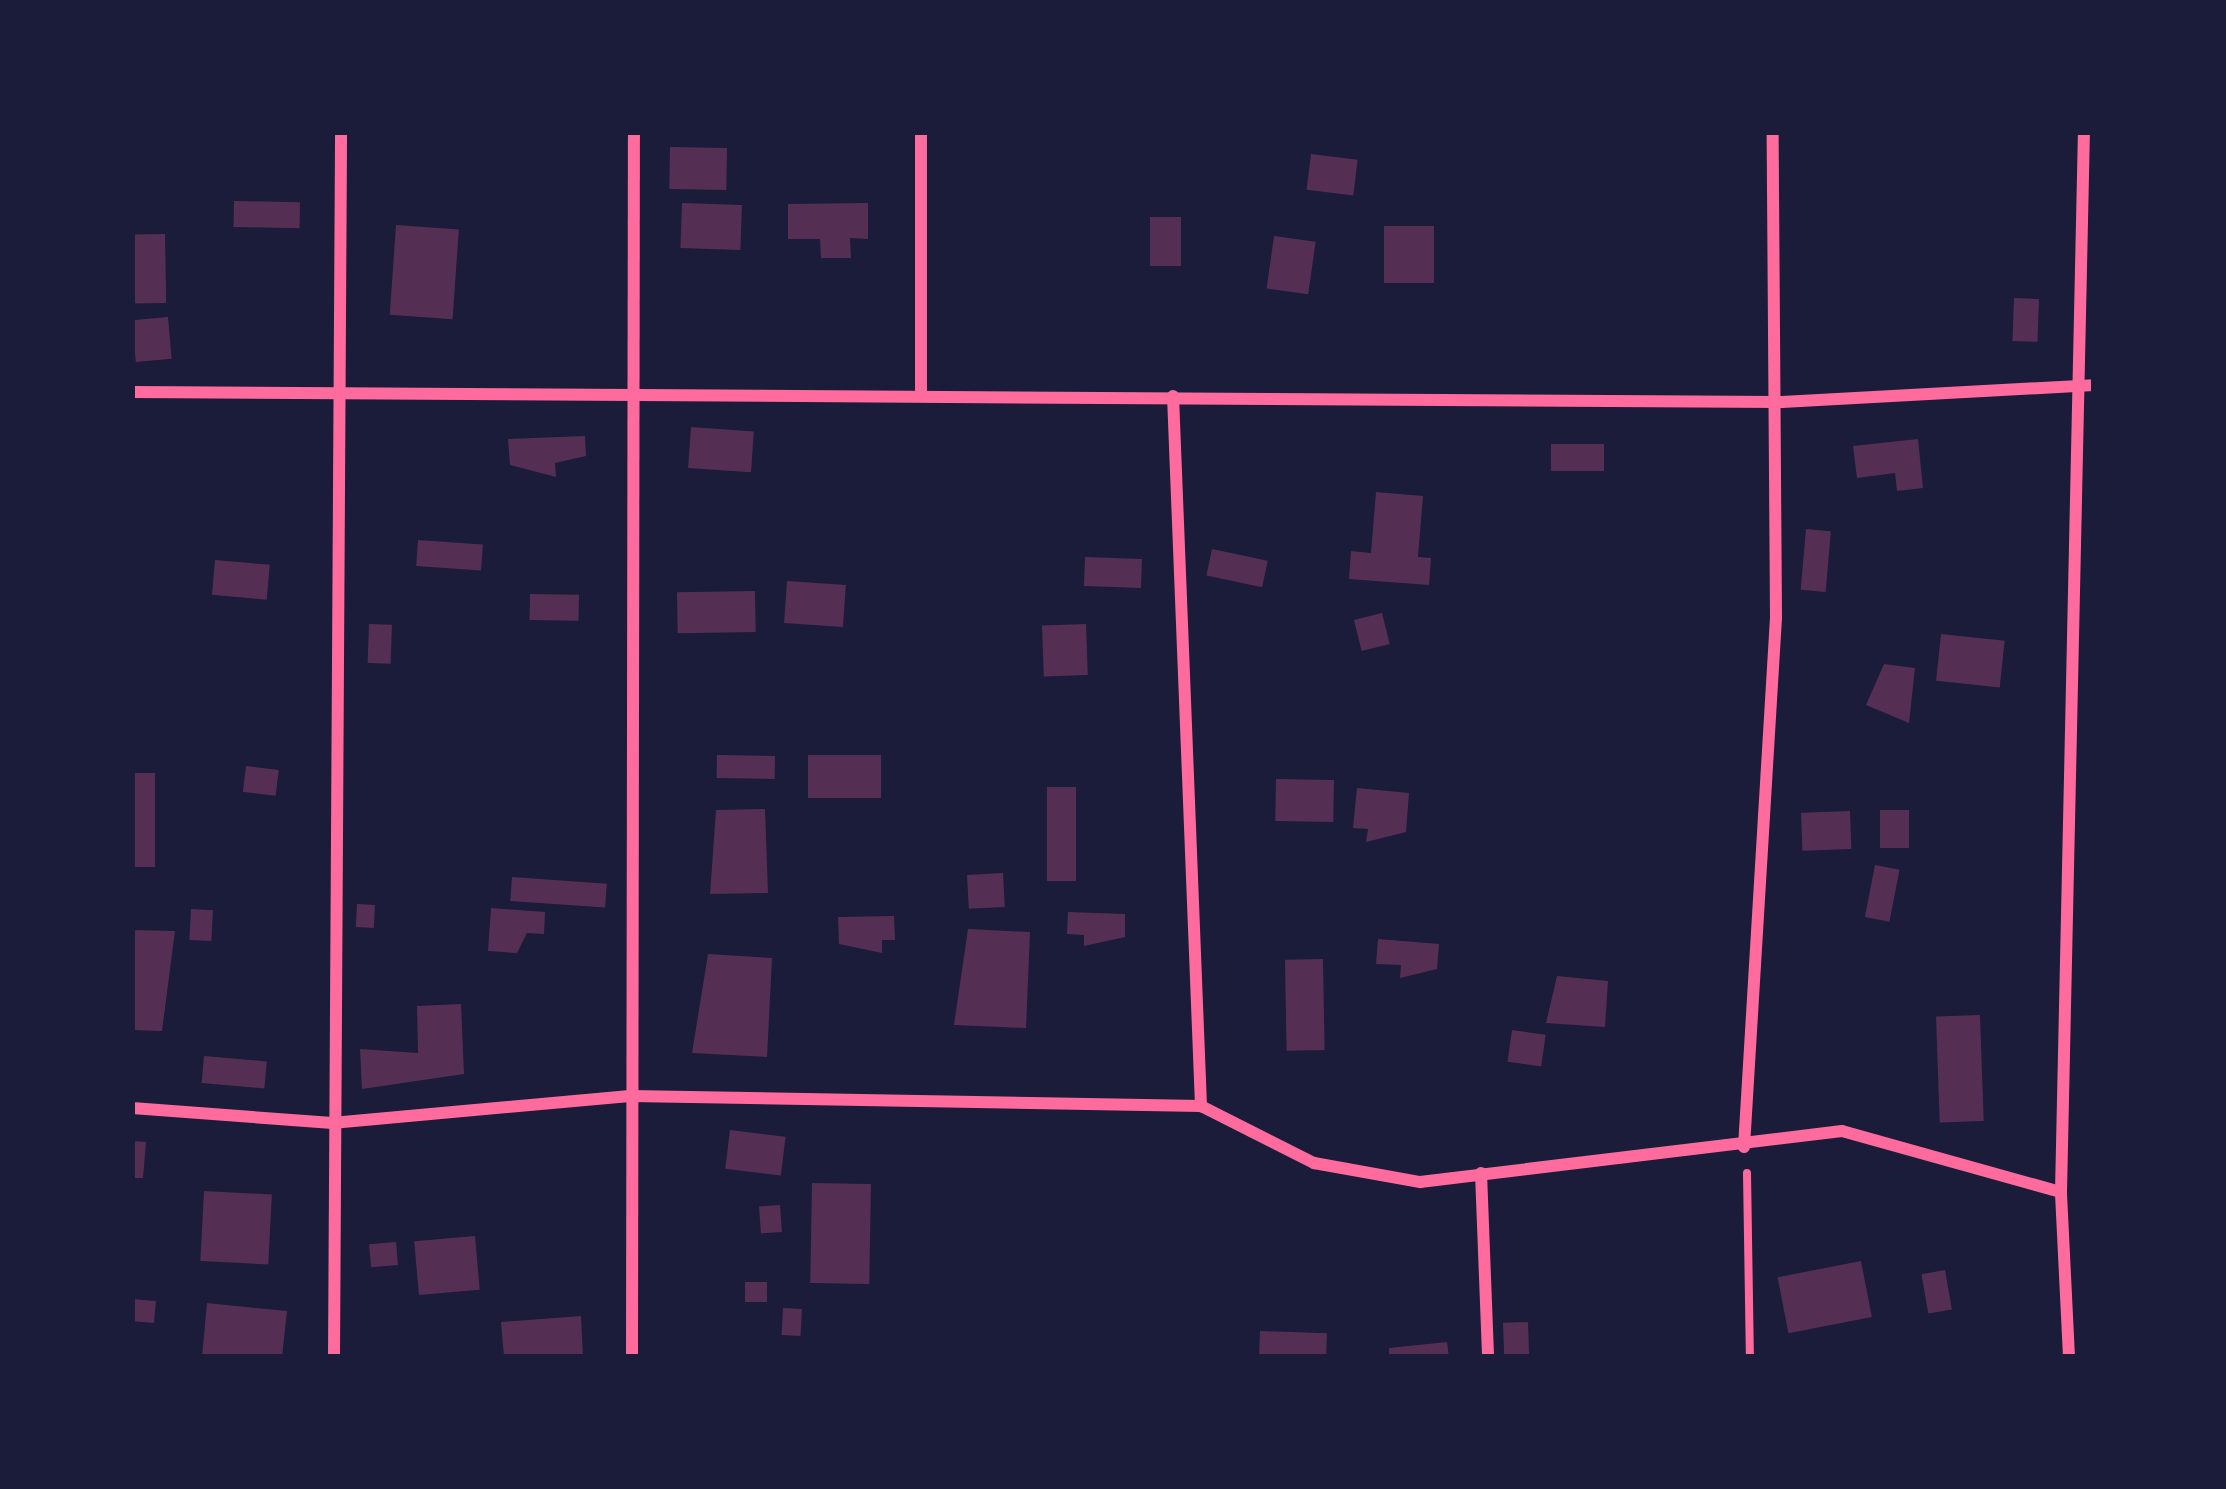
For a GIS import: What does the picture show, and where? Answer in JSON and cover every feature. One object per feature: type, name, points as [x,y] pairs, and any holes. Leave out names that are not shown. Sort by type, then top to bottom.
[{"type":"street","points":[[334,1357],[340,132]]},
{"type":"street","points":[[632,1357],[630,1096],[641,394],[634,132]]},
{"type":"street","points":[[921,132],[921,395]]},
{"type":"street","points":[[1744,1147],[1782,402],[1773,132]]},
{"type":"street","points":[[2069,1357],[2061,1192],[2088,385],[2084,132]]},
{"type":"street","points":[[132,392],[1782,402],[2088,385]]},
{"type":"street","points":[[1173,396],[1202,1106]]},
{"type":"street","points":[[132,1108],[332,1123],[630,1096],[1202,1106],[1369,1179],[1481,1173],[1876,1134],[2061,1192]]},
{"type":"street","points":[[1481,1173],[1488,1357]]},
{"type":"path","points":[[1744,1147],[1750,1357]]},
{"type":"building","points":[[670,147],[727,148],[726,190],[669,189]]},
{"type":"building","points":[[1311,154],[1358,160],[1353,195],[1307,190]]},
{"type":"building","points":[[234,201],[300,202],[300,228],[234,227]]},
{"type":"building","points":[[682,203],[742,205],[740,250],[680,248]]},
{"type":"building","points":[[868,203],[868,239],[850,238],[851,258],[821,258],[820,239],[788,239],[788,204]]},
{"type":"building","points":[[1150,217],[1181,217],[1181,266],[1150,266]]},
{"type":"building","points":[[396,225],[459,229],[453,319],[390,315]]},
{"type":"building","points":[[1384,226],[1434,226],[1434,283],[1384,283]]},
{"type":"building","points":[[165,234],[166,303],[133,304],[132,235]]},
{"type":"building","points":[[1274,236],[1316,242],[1308,294],[1267,288]]},
{"type":"building","points":[[2014,298],[2039,299],[2037,342],[2012,341]]},
{"type":"building","points":[[168,317],[172,359],[136,362],[132,320]]},
{"type":"building","points":[[691,427],[754,431],[751,472],[688,468]]},
{"type":"building","points":[[585,436],[586,456],[555,463],[556,477],[510,465],[508,439]]},
{"type":"building","points":[[1918,439],[1923,488],[1897,491],[1895,473],[1857,478],[1853,446]]},
{"type":"building","points":[[1551,444],[1604,444],[1604,471],[1551,471]]},
{"type":"building","points":[[1376,492],[1423,496],[1418,557],[1431,558],[1429,585],[1349,579],[1351,551],[1371,553]]},
{"type":"building","points":[[1806,529],[1831,531],[1826,592],[1801,590]]},
{"type":"building","points":[[418,540],[483,545],[481,570],[416,566]]},
{"type":"building","points":[[1212,549],[1268,561],[1262,587],[1206,575]]},
{"type":"building","points":[[1085,557],[1142,559],[1141,588],[1084,586]]},
{"type":"building","points":[[215,560],[270,565],[267,600],[212,595]]},
{"type":"building","points":[[787,581],[846,585],[843,627],[784,623]]},
{"type":"building","points":[[755,591],[756,632],[678,633],[677,592]]},
{"type":"building","points":[[530,594],[579,595],[579,621],[530,620]]},
{"type":"building","points":[[1382,613],[1390,644],[1362,651],[1354,620]]},
{"type":"building","points":[[369,624],[392,625],[391,664],[368,663]]},
{"type":"building","points":[[1086,624],[1088,675],[1044,677],[1042,626]]},
{"type":"building","points":[[1941,634],[2005,641],[2000,687],[1936,681]]},
{"type":"building","points":[[1884,664],[1915,668],[1909,723],[1866,705]]},
{"type":"building","points":[[717,755],[775,756],[775,779],[717,778]]},
{"type":"building","points":[[808,755],[881,755],[881,798],[808,798]]},
{"type":"building","points":[[246,766],[279,770],[276,796],[243,792]]},
{"type":"building","points":[[132,773],[155,773],[155,867],[132,867]]},
{"type":"building","points":[[1276,779],[1334,780],[1333,822],[1275,821]]},
{"type":"building","points":[[1047,787],[1076,787],[1076,881],[1047,881]]},
{"type":"building","points":[[1357,788],[1409,793],[1406,832],[1366,842],[1368,829],[1353,828]]},
{"type":"building","points":[[765,809],[768,893],[710,894],[716,810]]},
{"type":"building","points":[[1880,810],[1909,810],[1909,848],[1880,848]]},
{"type":"building","points":[[1850,811],[1851,849],[1802,851],[1801,813]]},
{"type":"building","points":[[1875,865],[1900,870],[1889,922],[1865,917]]},
{"type":"building","points":[[1003,873],[1005,907],[969,909],[967,875]]},
{"type":"building","points":[[512,877],[607,884],[605,908],[510,901]]},
{"type":"building","points":[[357,904],[375,905],[374,928],[356,927]]},
{"type":"building","points":[[491,908],[545,912],[544,934],[527,933],[517,953],[488,951]]},
{"type":"building","points":[[191,909],[213,910],[211,941],[189,940]]},
{"type":"building","points":[[1068,912],[1125,914],[1125,937],[1084,946],[1084,935],[1067,934]]},
{"type":"building","points":[[894,916],[895,940],[882,940],[882,953],[839,944],[838,917]]},
{"type":"building","points":[[968,929],[1030,932],[1026,1028],[954,1025]]},
{"type":"building","points":[[132,930],[175,931],[162,1031],[132,1030]]},
{"type":"building","points":[[1378,939],[1439,944],[1437,969],[1400,978],[1401,965],[1376,964]]},
{"type":"building","points":[[708,954],[772,958],[767,1057],[692,1053]]},
{"type":"building","points":[[1323,959],[1325,1050],[1287,1051],[1285,960]]},
{"type":"building","points":[[1557,976],[1608,981],[1605,1027],[1546,1023]]},
{"type":"building","points":[[461,1004],[464,1074],[362,1089],[360,1049],[418,1053],[417,1006]]},
{"type":"building","points":[[1980,1015],[1984,1121],[1940,1122],[1936,1017]]},
{"type":"building","points":[[1512,1030],[1546,1035],[1541,1066],[1508,1062]]},
{"type":"building","points":[[204,1056],[267,1061],[264,1088],[202,1083]]},
{"type":"building","points":[[730,1130],[786,1137],[781,1176],[725,1169]]},
{"type":"building","points":[[132,1141],[146,1142],[143,1178],[132,1178]]},
{"type":"building","points":[[812,1183],[871,1184],[869,1284],[810,1283]]},
{"type":"building","points":[[204,1191],[272,1195],[268,1264],[200,1261]]},
{"type":"building","points":[[780,1205],[782,1232],[761,1233],[759,1206]]},
{"type":"building","points":[[475,1236],[480,1290],[419,1295],[414,1241]]},
{"type":"building","points":[[396,1242],[398,1265],[371,1267],[369,1244]]},
{"type":"building","points":[[1861,1261],[1872,1317],[1788,1333],[1778,1277]]},
{"type":"building","points":[[1945,1270],[1952,1309],[1928,1314],[1921,1274]]},
{"type":"building","points":[[745,1282],[767,1282],[767,1302],[745,1302]]},
{"type":"building","points":[[132,1299],[156,1301],[154,1323],[132,1321]]},
{"type":"building","points":[[207,1303],[287,1311],[282,1357],[202,1357]]},
{"type":"building","points":[[783,1308],[802,1309],[801,1336],[782,1335]]},
{"type":"building","points":[[581,1316],[583,1357],[504,1357],[501,1322]]},
{"type":"building","points":[[1528,1322],[1529,1356],[1504,1357],[1503,1323]]},
{"type":"building","points":[[1260,1331],[1327,1333],[1326,1357],[1259,1357]]},
{"type":"building","points":[[1447,1342],[1449,1357],[1389,1357],[1389,1348]]}]
